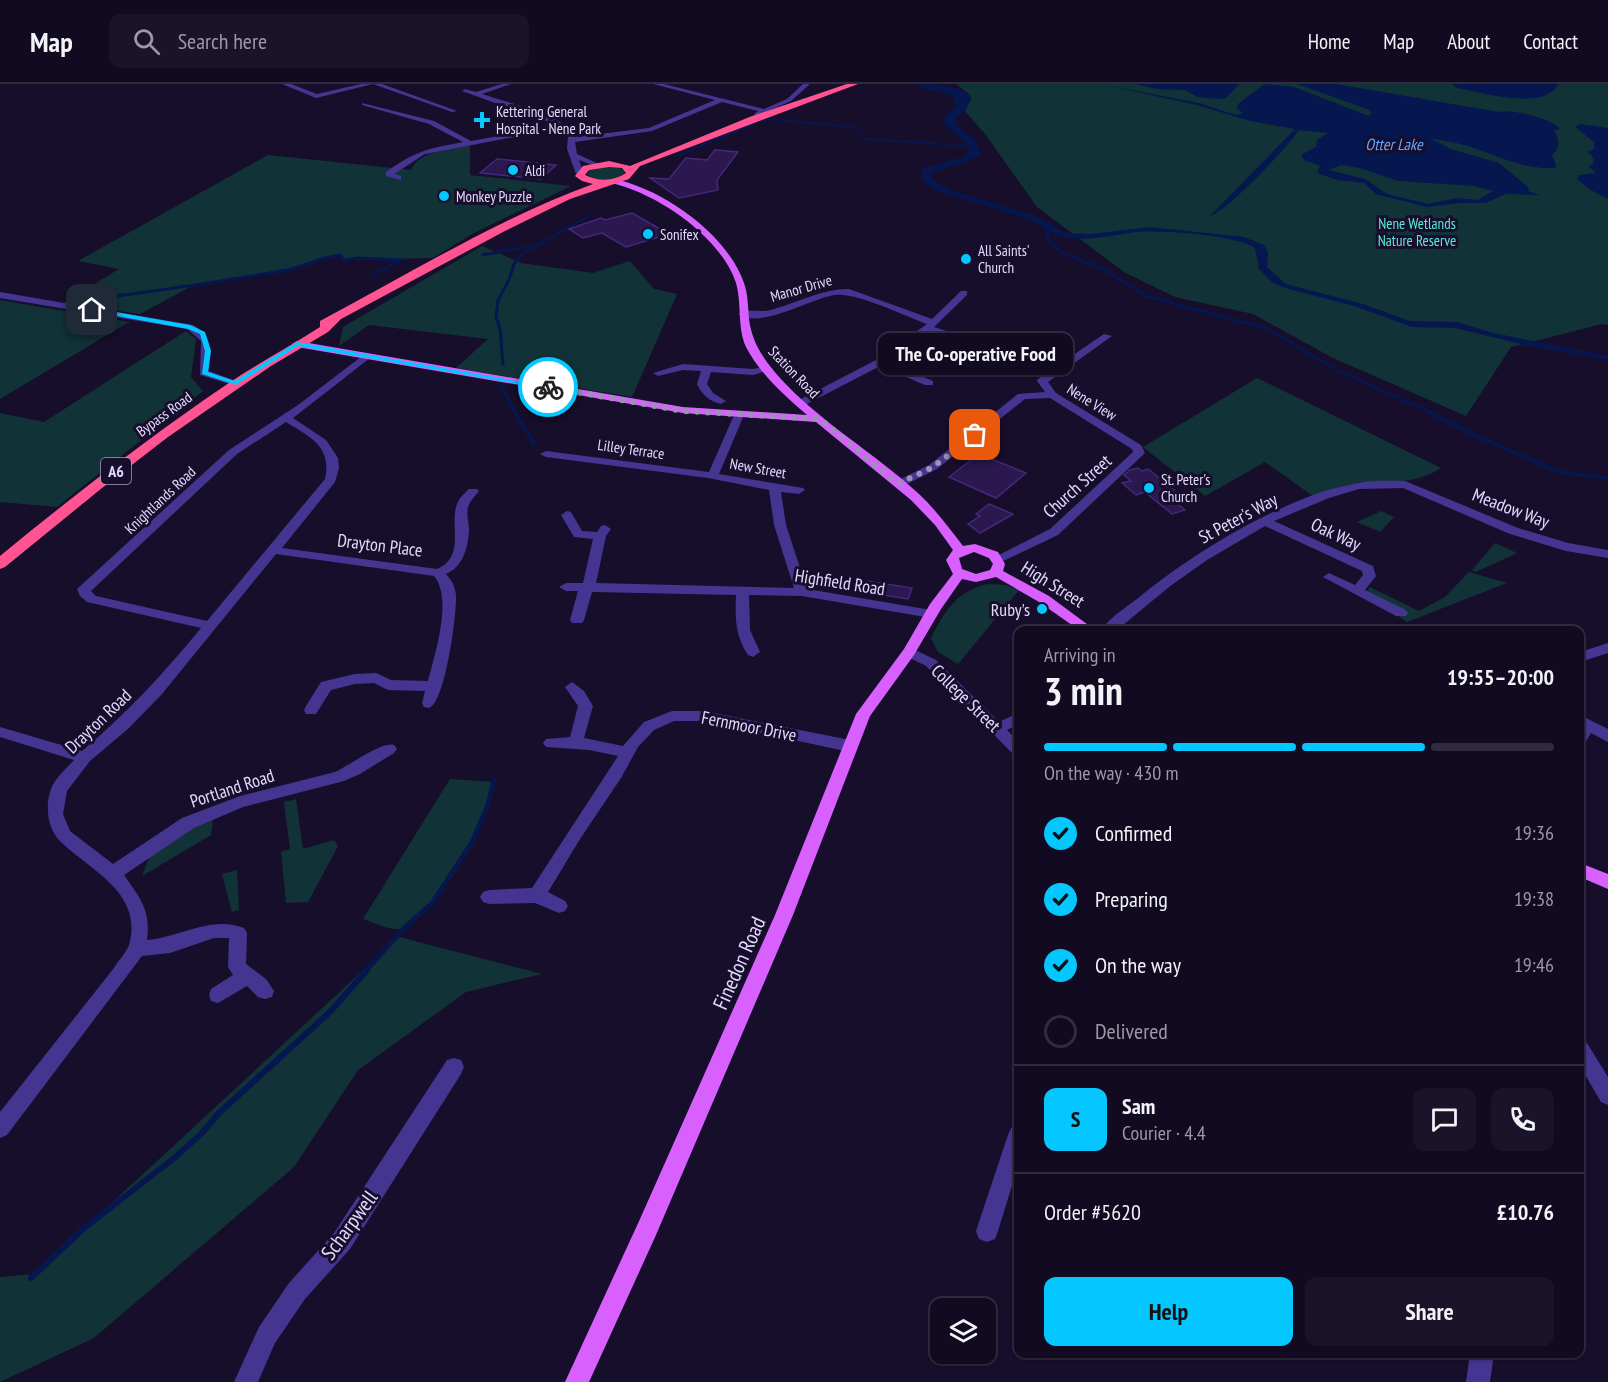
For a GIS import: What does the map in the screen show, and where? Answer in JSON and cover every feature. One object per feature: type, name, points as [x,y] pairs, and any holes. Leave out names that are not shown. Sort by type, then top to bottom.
[{"type":"highway","points":[[601,164],[620,165],[630,171],[637,164],[667,152],[755,118],[854,84]]},
{"type":"highway","points":[[601,164],[667,152]]},
{"type":"highway","name":"Bypass Road","points":[[567,197],[582,186],[584,170],[601,164]]},
{"type":"highway","name":"Bypass Road","points":[[0,564],[158,438],[236,383],[328,327],[335,319],[451,254],[567,197],[627,177],[630,171]]},
{"type":"highway","points":[[582,177],[612,182]]},
{"type":"main road","name":"Station Road","points":[[630,171],[649,193]]},
{"type":"main road","name":"Station Road","points":[[612,182],[625,183],[649,193],[692,222],[720,248],[740,281],[748,342],[768,369],[801,403],[898,484],[947,530],[960,551]]},
{"type":"main road","points":[[297,344],[683,411],[820,419]]},
{"type":"main road","name":"High Street","points":[[960,551],[983,550],[997,566],[1082,626]]},
{"type":"main road","points":[[960,551],[952,560],[954,569],[960,573],[978,578],[997,566]]},
{"type":"main road","name":"Finedon Road","points":[[577,1382],[648,1227],[784,915],[863,714],[909,652],[931,614],[960,573]]},
{"type":"main road","points":[[1584,872],[1608,882]]},
{"type":"street","points":[[285,84],[316,96],[370,84]]},
{"type":"street","points":[[376,84],[446,108],[455,108]]},
{"type":"street","points":[[477,94],[508,84]]},
{"type":"street","points":[[656,84],[766,111]]},
{"type":"street","points":[[755,118],[752,116],[789,100],[807,84]]},
{"type":"street","points":[[465,91],[546,117],[564,126],[571,135],[574,156],[582,177]]},
{"type":"street","points":[[394,96],[404,94]]},
{"type":"street","points":[[354,106],[384,99]]},
{"type":"street","points":[[571,140],[650,130],[722,100]]},
{"type":"street","points":[[364,104],[430,121],[456,133],[469,143]]},
{"type":"street","points":[[398,178],[389,174],[423,152],[564,126]]},
{"type":"street","points":[[574,156],[601,164]]},
{"type":"street","points":[[400,158],[409,159]]},
{"type":"street","name":"Manor Drive","points":[[743,314],[769,314],[833,292],[849,292],[930,326],[999,350]]},
{"type":"street","points":[[801,403],[880,362],[930,326],[964,293]]},
{"type":"street","points":[[0,295],[190,327],[203,333],[208,345],[204,373],[236,383]]},
{"type":"street","name":"Nene View","points":[[1107,336],[1042,381],[1052,394],[1137,447]]},
{"type":"street","name":"Knightlands Road","points":[[210,626],[92,599],[84,589],[233,452],[286,418],[366,356]]},
{"type":"street","points":[[880,362],[929,382]]},
{"type":"street","points":[[658,373],[683,367],[753,372],[768,369]]},
{"type":"street","points":[[707,370],[702,384],[705,391],[713,399],[721,401]]},
{"type":"street","points":[[905,384],[915,377]]},
{"type":"street","points":[[898,484],[933,467],[1022,396],[1052,394]]},
{"type":"street","points":[[713,475],[739,415]]},
{"type":"street","name":"Drayton Road","points":[[137,949],[140,927],[137,908],[113,873],[64,835],[55,814],[59,789],[85,757],[124,724],[157,690],[331,480],[335,468],[333,458],[326,446],[286,418]]},
{"type":"street","name":"Church Street","points":[[997,566],[1065,523],[1139,453],[1137,447]]},
{"type":"street","name":"Lilley Terrace","points":[[546,454],[713,475]]},
{"type":"street","name":"New Street","points":[[713,475],[775,488],[799,490]]},
{"type":"street","name":"St Peter's Way","points":[[1113,626],[1183,571],[1264,521],[1345,489],[1405,484]]},
{"type":"street","name":"Meadow Way","points":[[1405,484],[1514,531],[1566,547],[1608,554]]},
{"type":"street","points":[[775,488],[780,525],[802,592]]},
{"type":"street","points":[[438,573],[450,568],[457,559],[463,530],[461,515],[463,503],[473,491]]},
{"type":"street","points":[[567,515],[578,534],[603,532],[577,620]]},
{"type":"street","name":"Oak Way","points":[[1264,521],[1368,569],[1370,576],[1357,591]]},
{"type":"street","name":"Drayton Place","points":[[272,550],[438,573],[447,585],[450,602],[436,686],[429,703]]},
{"type":"street","points":[[1329,577],[1401,613]]},
{"type":"street","name":"Highfield Road","points":[[566,587],[802,592],[931,614]]},
{"type":"street","points":[[743,591],[743,633],[746,643],[753,652]]},
{"type":"street","points":[[1584,656],[1606,649]]},
{"type":"street","name":"College Street","points":[[909,652],[931,663],[1014,746]]},
{"type":"street","points":[[311,710],[326,686],[355,679],[376,678],[388,685],[436,686]]},
{"type":"street","points":[[572,687],[585,699],[587,708],[576,741]]},
{"type":"street","name":"Fernmoor Drive","points":[[537,895],[574,834],[616,774],[626,753],[639,734],[649,726],[672,716],[688,714],[772,729],[850,747]]},
{"type":"street","points":[[998,729],[1014,720]]},
{"type":"street","points":[[1584,723],[1608,736]]},
{"type":"street","points":[[0,732],[85,757]]},
{"type":"street","points":[[551,743],[576,741],[626,753]]},
{"type":"street","name":"Portland Road","points":[[113,873],[188,823],[240,802],[338,777],[368,756],[389,749]]},
{"type":"street","points":[[489,897],[537,895],[548,898],[559,906]]},
{"type":"street","points":[[0,1128],[137,949],[170,945],[212,932],[231,929],[238,933],[237,967],[265,991]]},
{"type":"street","points":[[218,995],[246,977]]},
{"type":"street","points":[[1584,1056],[1608,1095]]},
{"type":"street","name":"Scharpwell","points":[[246,1382],[267,1335],[297,1292],[342,1241],[454,1067]]},
{"type":"street","points":[[987,1231],[1014,1152]]},
{"type":"street","points":[[1479,1382],[1481,1358]]},
{"type":"green space","name":"Nene Wetlands Nature Reserve","points":[[956,84],[1608,84],[1608,325],[1602,324],[1511,347],[1466,416],[1333,358],[1253,314],[1175,297],[1124,272],[1037,207],[985,134],[965,111],[971,98]]},
{"type":"green space","points":[[470,145],[470,175],[571,186],[472,234],[433,258],[344,260],[340,255],[325,257],[307,266],[192,286],[140,314],[63,303],[119,269],[78,261],[268,155],[411,170],[415,163],[429,154]]},
{"type":"green space","points":[[603,166],[620,168],[625,172],[617,178],[606,180],[587,175],[589,170]]},
{"type":"green space","points":[[482,246],[521,263],[593,273],[630,261],[654,289],[677,294],[632,397],[456,368],[488,339],[369,325],[339,346],[343,327]]},
{"type":"green space","points":[[0,300],[129,322],[0,399]]},
{"type":"green space","points":[[186,331],[196,339],[191,377],[203,391],[57,507],[0,502],[0,413],[44,422]]},
{"type":"green space","points":[[1257,378],[1441,468],[1421,478],[1349,485],[1313,496],[1265,462],[1205,496],[1143,447]]},
{"type":"green space","points":[[1381,511],[1394,517],[1380,532],[1357,522]]},
{"type":"green space","points":[[1495,543],[1517,553],[1476,572],[1472,570]]},
{"type":"green space","points":[[1469,572],[1507,583],[1407,622],[1399,617],[1400,609],[1366,592],[1370,587],[1419,611],[1445,597]]},
{"type":"green space","points":[[988,584],[1006,585],[1019,590],[958,664],[938,652],[931,638],[953,603],[968,591]]},
{"type":"green space","points":[[450,779],[494,782],[482,819],[453,875],[428,907],[407,926],[398,929],[390,928],[363,919]]},
{"type":"green space","points":[[296,799],[303,849],[334,840],[338,846],[308,902],[286,903],[281,852],[290,849],[284,802]]},
{"type":"green space","points":[[213,819],[211,835],[142,876],[151,853],[184,832]]},
{"type":"green space","points":[[237,870],[239,910],[232,912],[222,874]]},
{"type":"green space","points":[[399,937],[542,974],[466,992],[358,1070],[294,1167],[94,1338],[0,1382],[0,1277],[35,1274]]},
{"type":"water","points":[[918,84],[957,89],[969,94],[971,99],[965,111],[957,117],[956,125],[977,142],[981,154],[967,162],[931,172],[931,178],[949,190],[1036,216],[1065,233],[1090,234],[1149,227],[1244,237],[1264,245],[1268,253],[1267,267],[1286,284],[1363,304],[1410,321],[1457,322],[1493,333],[1608,356],[1608,360],[1525,345],[1455,328],[1412,327],[1354,306],[1285,288],[1273,283],[1259,269],[1255,248],[1246,243],[1198,234],[1147,232],[1093,238],[1067,238],[1056,235],[1026,218],[936,191],[921,179],[922,169],[965,156],[970,146],[944,124],[945,116],[956,107],[954,97],[926,89]]},
{"type":"water","name":"Otter Lake","points":[[1100,84],[1199,103],[1236,115],[1243,113],[1237,109],[1238,104],[1264,84],[1294,87],[1369,116],[1372,113],[1367,109],[1297,84],[1336,84],[1499,112],[1521,113],[1541,118],[1560,129],[1554,131],[1558,147],[1552,155],[1556,165],[1555,168],[1532,167],[1463,145],[1430,138],[1451,149],[1499,163],[1529,188],[1528,191],[1540,195],[1506,194],[1485,203],[1427,207],[1376,194],[1364,183],[1337,180],[1317,173],[1320,166],[1304,160],[1301,155],[1316,147],[1317,140],[1328,133],[1299,130],[1243,191],[1210,216],[1295,129],[1250,121],[1197,105]],"holes":[[[1341,165],[1360,168],[1398,181],[1474,186],[1493,191],[1478,200],[1456,198],[1428,204],[1387,194],[1365,179],[1329,170]]]},
{"type":"water","points":[[1135,84],[1239,84],[1226,98],[1218,99],[1198,97],[1185,90],[1156,89]]},
{"type":"water","points":[[1452,84],[1558,84],[1551,92],[1527,99],[1481,93],[1457,88]]},
{"type":"water","points":[[1580,124],[1608,128],[1608,199],[1589,189],[1577,179],[1579,175],[1596,173],[1588,166],[1593,164],[1594,158],[1587,152],[1594,149],[1594,142],[1575,127]]},
{"type":"building","points":[[715,150],[738,152],[717,180],[718,190],[679,198],[650,178],[669,179],[686,158],[707,160]]},
{"type":"building","name":"Aldi","points":[[497,159],[556,165],[541,179],[480,173]]},
{"type":"building","points":[[632,213],[669,234],[626,247],[602,233],[583,238],[569,229],[601,218],[605,220]]},
{"type":"building","points":[[979,454],[1026,473],[996,498],[949,477]]},
{"type":"building","name":"St. Peter's Church","points":[[1138,468],[1142,471],[1148,469],[1167,484],[1175,492],[1166,495],[1185,510],[1172,514],[1145,492],[1136,495],[1122,483],[1131,481],[1124,475]]},
{"type":"building","points":[[989,504],[1013,514],[980,533],[968,524],[980,516],[976,514]]},
{"type":"building","points":[[867,581],[912,588],[908,599],[864,592]]},
{"type":"waterway","points":[[762,121],[769,119],[853,127],[865,139],[973,146]]},
{"type":"waterway","points":[[674,157],[752,125]]},
{"type":"waterway","points":[[569,227],[592,215]]},
{"type":"waterway","points":[[503,364],[500,329],[496,317],[498,300],[509,280],[514,264],[523,253],[572,226]]},
{"type":"waterway","points":[[1048,229],[1047,239],[1064,254],[1102,268],[1146,296],[1268,329],[1335,369],[1432,413]]},
{"type":"waterway","points":[[483,255],[523,247]]},
{"type":"waterway","points":[[80,301],[287,270],[340,255],[344,260],[358,258],[402,260]]},
{"type":"waterway","points":[[371,276],[401,260]]},
{"type":"waterway","points":[[501,386],[516,413]]},
{"type":"waterway","points":[[515,412],[534,444]]},
{"type":"waterway","points":[[1429,412],[1559,472],[1608,478]]},
{"type":"waterway","points":[[366,971],[405,927],[432,903],[472,842],[487,807],[494,780]]},
{"type":"waterway","points":[[31,1278],[83,1229],[173,1159],[202,1133],[219,1113],[330,1012],[367,970]]},
{"type":"way so far","points":[[548,387],[683,411],[820,419],[898,484],[933,467],[975,435]]},
{"type":"place","name":"Kettering General Hospital - Nene Park","points":[[482,120]]},
{"type":"place","name":"Aldi","points":[[513,170]]},
{"type":"place","name":"Monkey Puzzle","points":[[444,196]]},
{"type":"place","name":"Sonifex","points":[[648,234]]},
{"type":"place","name":"All Saints' Church","points":[[966,259]]},
{"type":"place","name":"The Co-operative Food","points":[[975,435]]},
{"type":"place","name":"St. Peter's Church","points":[[1149,488]]},
{"type":"place","name":"Ruby's","points":[[1042,609]]},
{"type":"route","points":[[92,310],[190,327],[203,333],[208,345],[204,373],[236,383],[297,344],[548,387]]}]
